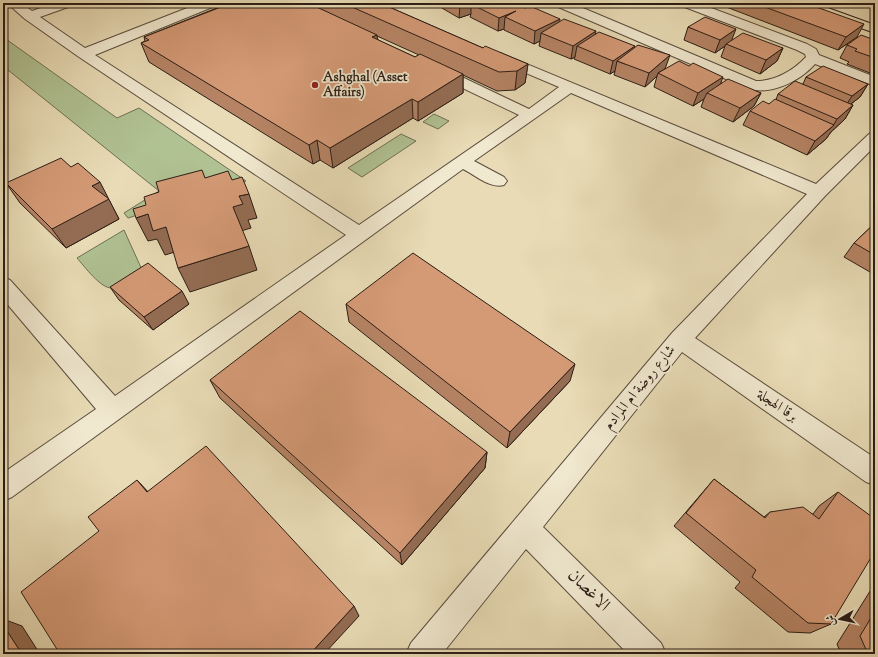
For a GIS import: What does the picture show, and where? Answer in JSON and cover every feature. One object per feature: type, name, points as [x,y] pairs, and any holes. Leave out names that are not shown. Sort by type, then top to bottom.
[{"type":"main road","points":[[802,3],[875,29]]},
{"type":"street","points":[[13,3],[84,54],[360,235]]},
{"type":"street","points":[[30,16],[67,3]]},
{"type":"street","points":[[84,54],[211,3]]},
{"type":"street","points":[[560,3],[746,84],[771,86],[810,62],[875,82]]},
{"type":"street","points":[[686,3],[802,47],[811,52],[810,62]]},
{"type":"street","points":[[489,52],[819,192]]},
{"type":"street","points":[[810,62],[875,93]]},
{"type":"street","points":[[422,64],[530,115]]},
{"type":"street","points":[[3,488],[462,161],[570,86]]},
{"type":"street","name":"شارع روضة ام المرادم","points":[[422,654],[526,529],[680,339],[819,192],[875,137]]},
{"type":"street","points":[[462,161],[498,180]]},
{"type":"street","points":[[3,286],[113,411]]},
{"type":"street","name":"برقا الهجلة","points":[[680,339],[875,473]]},
{"type":"street","name":"الاغصان","points":[[526,529],[650,654]]},
{"type":"green space","points":[[3,37],[117,118],[139,108],[246,181],[128,218],[124,213],[159,191],[3,66]]},
{"type":"green space","points":[[434,114],[449,121],[438,129],[423,122]]},
{"type":"green space","points":[[401,134],[416,141],[362,177],[348,168]]},
{"type":"green space","points":[[124,230],[143,272],[128,282],[116,288],[112,288],[103,285],[98,281],[77,258]]},
{"type":"building","name":"Ashghal (Asset Affairs)","points":[[222,3],[308,3],[377,35],[372,37],[415,57],[420,54],[463,74],[418,102],[412,99],[330,148],[317,140],[309,145],[141,43],[149,40],[144,37],[226,5]]},
{"type":"building","points":[[343,3],[380,3],[483,48],[485,46],[528,64],[517,71],[499,72]]},
{"type":"building","points":[[455,3],[466,3],[460,5]]},
{"type":"building","points":[[515,3],[525,8],[530,6],[560,19],[535,31],[505,17],[516,11],[499,18],[471,4]]},
{"type":"building","points":[[754,3],[805,3],[864,24],[846,37]]},
{"type":"building","points":[[705,17],[736,29],[720,40],[688,27]]},
{"type":"building","points":[[564,19],[596,31],[573,46],[541,33]]},
{"type":"building","points":[[599,32],[635,46],[613,61],[577,46]]},
{"type":"building","points":[[743,33],[783,48],[766,60],[726,44]]},
{"type":"building","points":[[861,35],[875,40],[875,58],[855,51],[857,49],[847,45]]},
{"type":"building","points":[[638,45],[670,55],[649,73],[617,61]]},
{"type":"building","points":[[679,61],[689,66],[693,63],[723,77],[698,93],[658,73]]},
{"type":"building","points":[[823,66],[868,84],[852,96],[806,77]]},
{"type":"building","points":[[728,79],[761,93],[740,108],[707,93]]},
{"type":"building","points":[[795,81],[853,105],[837,119],[778,94]]},
{"type":"building","points":[[775,99],[834,125],[815,141],[750,111],[763,101],[769,104]]},
{"type":"building","points":[[61,158],[71,167],[78,163],[100,182],[92,186],[109,199],[52,229],[6,183]]},
{"type":"building","points":[[202,170],[205,178],[228,171],[232,180],[242,177],[249,194],[239,196],[243,204],[233,207],[249,246],[178,268],[166,227],[153,231],[148,214],[136,218],[133,209],[146,205],[144,197],[159,192],[156,182]]},
{"type":"building","points":[[875,223],[875,255],[854,243]]},
{"type":"building","points":[[413,253],[575,364],[510,432],[346,304]]},
{"type":"building","points":[[148,263],[182,291],[144,317],[110,287]]},
{"type":"building","points":[[300,311],[487,452],[400,553],[210,380]]},
{"type":"building","points":[[206,446],[354,606],[310,654],[60,654],[21,592],[99,531],[88,517],[137,480],[147,492]]},
{"type":"building","points":[[714,479],[765,518],[770,512],[803,507],[819,519],[838,492],[875,519],[875,551],[831,624],[808,623],[752,577],[756,570],[686,513]]},
{"type":"building","points":[[875,611],[875,654],[868,654],[860,636]]},
{"type":"building","points":[[3,625],[22,654],[3,654]]},
{"type":"place","name":"Ashghal (Asset Affairs)","points":[[315,85]]}]
